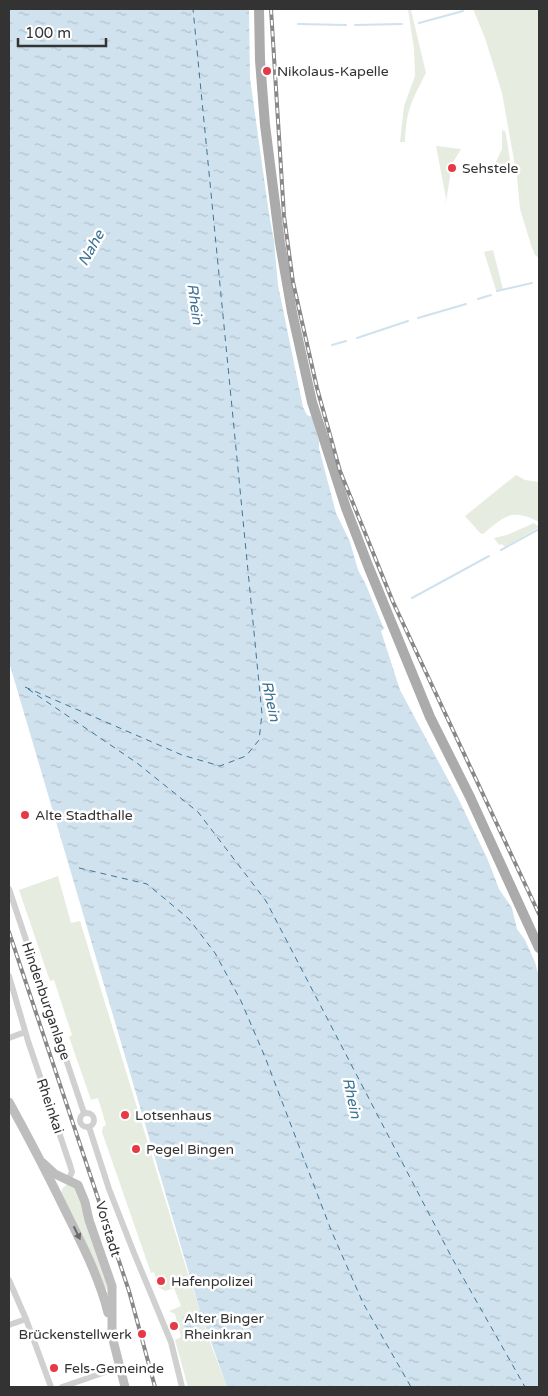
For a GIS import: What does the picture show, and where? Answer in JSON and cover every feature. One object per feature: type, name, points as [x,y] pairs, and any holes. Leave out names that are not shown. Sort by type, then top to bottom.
[{"type":"main road","points":[[259,9],[260,60],[265,125],[280,244],[292,312],[312,402],[346,508],[420,692],[539,948]]},
{"type":"main road","name":"Vorstadt","points":[[9,1102],[43,1163],[84,1249],[102,1291],[111,1323]]},
{"type":"main road","name":"Vorstadt","points":[[43,1163],[56,1174],[78,1185],[86,1202],[89,1220],[112,1286],[112,1336],[125,1387]]},
{"type":"main road","points":[[58,1195],[57,1187],[60,1183],[68,1180]]},
{"type":"main road","points":[[102,1291],[107,1292],[112,1286]]},
{"type":"street","name":"Hindenburganlage","points":[[9,889],[84,1113]]},
{"type":"street","name":"Rheinkai","points":[[9,976],[25,1032],[70,1165],[72,1172],[68,1180]]},
{"type":"street","points":[[9,1038],[25,1032]]},
{"type":"street","points":[[84,1113],[90,1113],[94,1118],[93,1125],[89,1127],[82,1126],[80,1121],[80,1117],[84,1113]]},
{"type":"street","points":[[89,1127],[109,1189],[171,1342],[182,1387]]},
{"type":"street","points":[[9,1280],[26,1319],[51,1387]]},
{"type":"street","points":[[9,1326],[26,1319]]},
{"type":"street","points":[[62,1387],[120,1367]]},
{"type":"shaded area","points":[[408,9],[411,10],[426,73],[411,106],[405,142],[400,142],[404,106],[415,76],[414,49]]},
{"type":"shaded area","points":[[473,9],[539,9],[539,258],[535,255],[531,245],[520,209],[517,177],[502,93],[485,38]]},
{"type":"shaded area","points":[[502,130],[505,131],[506,135],[511,166],[494,166],[502,149]]},
{"type":"shaded area","points":[[436,146],[461,149],[452,164],[445,208],[446,198]]},
{"type":"shaded area","points":[[493,250],[503,289],[496,290],[484,252]]},
{"type":"shaded area","points":[[516,475],[525,480],[539,482],[539,522],[522,515],[509,516],[483,534],[480,533],[465,516]]},
{"type":"shaded area","points":[[534,523],[539,527],[505,547],[502,544],[499,545],[494,538],[507,535]]},
{"type":"shaded area","points":[[58,876],[71,923],[80,921],[188,1274],[227,1387],[188,1387],[175,1340],[181,1337],[175,1314],[169,1311],[181,1306],[174,1288],[165,1291],[158,1287],[167,1283],[163,1275],[156,1278],[154,1272],[151,1273],[102,1132],[103,1127],[106,1125],[98,1098],[91,1100],[69,1037],[72,1035],[54,980],[50,981],[19,890]]},
{"type":"shaded area","points":[[67,1184],[76,1185],[109,1288],[105,1290],[61,1194],[62,1189]]},
{"type":"water","points":[[9,9],[249,9],[250,78],[274,241],[278,285],[303,407],[307,415],[312,417],[336,513],[350,542],[358,570],[384,629],[381,631],[400,690],[458,798],[488,860],[499,889],[512,908],[517,929],[525,940],[535,962],[539,977],[539,1387],[227,1387],[205,1325],[185,1330],[182,1317],[200,1311],[9,662]]},
{"type":"waterway","points":[[419,23],[463,11]]},
{"type":"waterway","points":[[298,24],[346,25]]},
{"type":"waterway","points":[[355,25],[402,24]]},
{"type":"waterway","points":[[497,291],[532,283]]},
{"type":"waterway","points":[[478,299],[491,295]]},
{"type":"waterway","points":[[418,318],[466,304]]},
{"type":"waterway","points":[[357,338],[408,321]]},
{"type":"waterway","points":[[332,345],[346,341]]},
{"type":"waterway","points":[[501,550],[539,529]]},
{"type":"waterway","points":[[412,598],[489,556]]},
{"type":"ferry route","points":[[25,687],[182,755],[220,766],[246,756],[259,740],[262,714],[193,9]]},
{"type":"ferry route","points":[[28,689],[137,763],[198,812],[266,901],[452,1258],[525,1387]]},
{"type":"ferry route","points":[[79,868],[147,884],[189,919],[215,953],[241,1001],[265,1057],[331,1230],[363,1303],[411,1387]]},
{"type":"railway","points":[[271,9],[284,216],[293,282],[317,388],[340,471],[393,602],[539,914]]},
{"type":"railway","points":[[9,932],[129,1291],[155,1387]]},
{"type":"place","name":"Nikolaus-Kapelle","points":[[267,71]]},
{"type":"place","name":"Sehstele","points":[[452,168]]},
{"type":"place","name":"Alte Stadthalle","points":[[25,815]]},
{"type":"place","name":"Lotsenhaus","points":[[125,1115]]},
{"type":"place","name":"Pegel Bingen","points":[[136,1149]]},
{"type":"place","name":"Hafenpolizei","points":[[161,1281]]},
{"type":"place","name":"Alter Binger Rheinkran","points":[[174,1326]]},
{"type":"place","name":"Brückenstellwerk","points":[[142,1334]]},
{"type":"place","name":"Fels-Gemeinde","points":[[54,1368]]},
{"type":"water label","name":"Nahe","points":[[91,248]]},
{"type":"water label","name":"Rhein","points":[[195,304]]},
{"type":"water label","name":"Rhein","points":[[271,701]]},
{"type":"water label","name":"Rhein","points":[[352,1098]]}]
